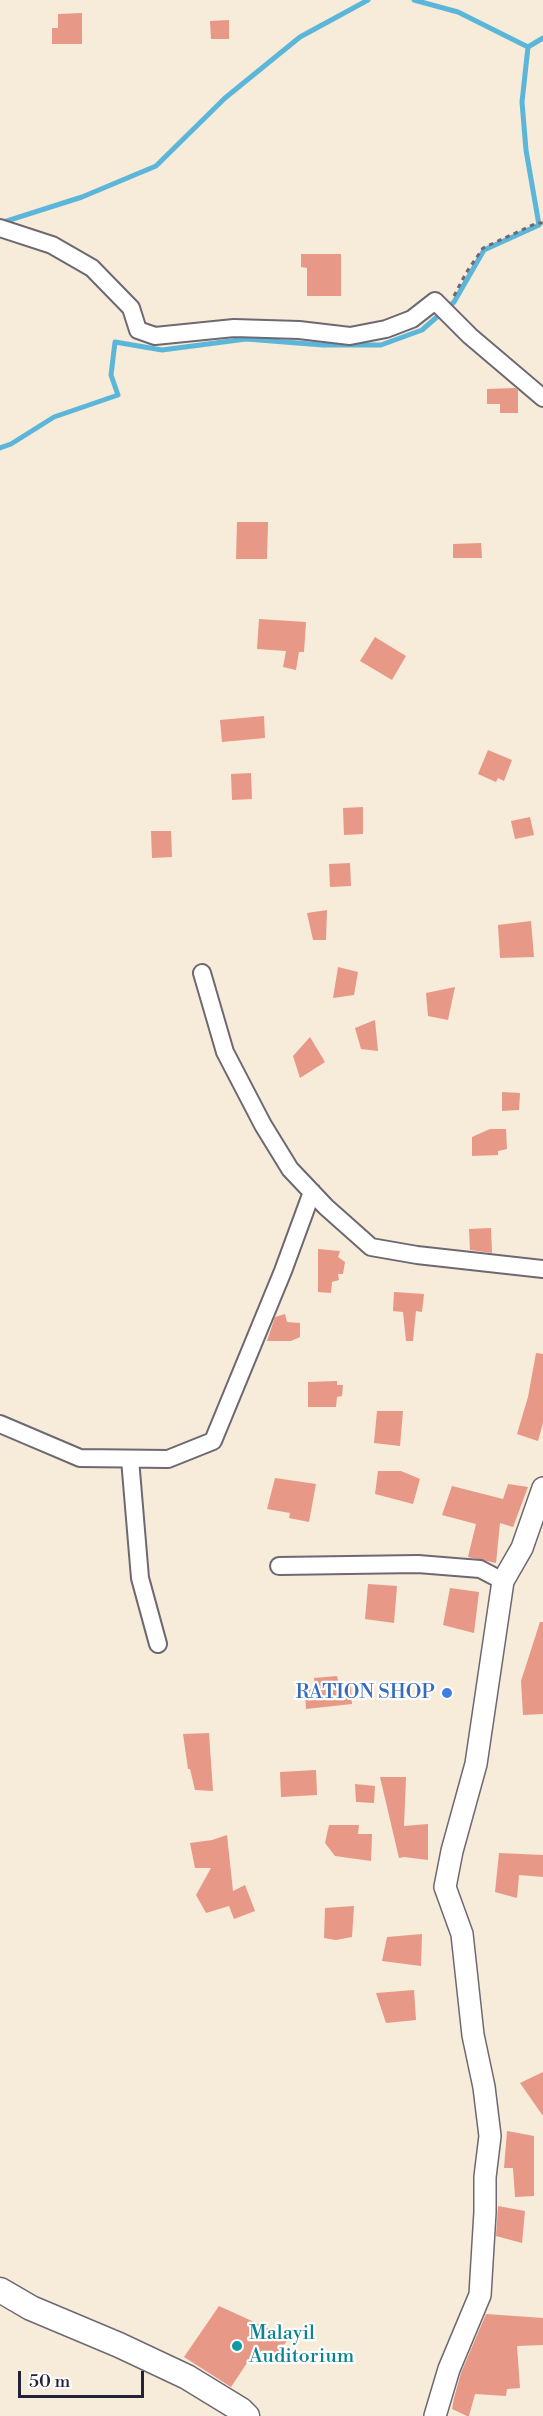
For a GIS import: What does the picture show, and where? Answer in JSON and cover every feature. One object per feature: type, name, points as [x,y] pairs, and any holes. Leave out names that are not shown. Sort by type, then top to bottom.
[{"type":"main road","points":[[0,2290],[31,2308],[187,2377],[247,2416]]},
{"type":"street","points":[[0,228],[52,245],[92,268],[131,308],[138,330],[155,336],[234,328],[299,330],[350,336],[386,329],[412,319],[435,301],[470,336],[543,398]]},
{"type":"street","points":[[202,973],[225,1052],[263,1125],[285,1161],[312,1192],[371,1247],[543,1269]]},
{"type":"street","points":[[0,1424],[80,1458],[168,1459],[213,1441],[284,1271],[312,1192]]},
{"type":"street","points":[[130,1459],[140,1578],[158,1644]]},
{"type":"street","points":[[435,2416],[449,2369],[480,2295],[486,2212],[485,2177],[490,2136],[473,2035],[462,1934],[445,1887],[452,1851],[476,1764],[503,1581],[522,1548],[543,1488]]},
{"type":"street","points":[[279,1566],[418,1564],[480,1569],[503,1581]]},
{"type":"path","points":[[446,312],[483,248],[537,223],[543,223]]},
{"type":"building","points":[[82,13],[82,44],[52,44],[52,28],[58,28],[58,14]]},
{"type":"building","points":[[229,20],[229,39],[211,39],[210,21]]},
{"type":"building","points":[[301,254],[341,254],[341,296],[307,296],[307,268],[301,267]]},
{"type":"building","points":[[515,388],[518,390],[518,413],[500,413],[500,404],[487,404],[487,389]]},
{"type":"building","points":[[237,522],[268,522],[267,559],[236,559]]},
{"type":"building","points":[[481,543],[482,558],[453,558],[453,544]]},
{"type":"building","points":[[259,619],[306,622],[304,652],[299,652],[296,670],[283,667],[286,651],[257,649]]},
{"type":"building","points":[[375,637],[406,656],[392,680],[360,661]]},
{"type":"building","points":[[264,716],[265,738],[222,742],[220,720]]},
{"type":"building","points":[[488,750],[512,760],[504,781],[498,778],[496,782],[478,774]]},
{"type":"building","points":[[251,773],[252,799],[232,800],[231,774]]},
{"type":"building","points":[[363,807],[363,834],[344,835],[343,808]]},
{"type":"building","points":[[530,817],[534,835],[515,839],[511,821]]},
{"type":"building","points":[[151,831],[171,831],[172,857],[152,858]]},
{"type":"building","points":[[350,863],[351,886],[330,887],[329,864]]},
{"type":"building","points":[[327,910],[326,940],[313,940],[307,913]]},
{"type":"building","points":[[531,921],[534,957],[500,958],[498,925]]},
{"type":"building","points":[[338,967],[358,972],[354,995],[333,998]]},
{"type":"building","points":[[455,987],[448,1020],[428,1016],[426,993]]},
{"type":"building","points":[[375,1020],[378,1051],[361,1049],[355,1028]]},
{"type":"building","points":[[310,1037],[325,1062],[300,1078],[293,1056]]},
{"type":"building","points":[[502,1092],[520,1093],[519,1110],[502,1111]]},
{"type":"building","points":[[490,1129],[506,1129],[507,1149],[498,1151],[498,1155],[472,1156],[472,1137]]},
{"type":"building","points":[[491,1228],[492,1253],[470,1250],[469,1229]]},
{"type":"building","points":[[318,1249],[340,1251],[338,1257],[345,1262],[343,1274],[338,1274],[339,1280],[332,1282],[331,1293],[318,1292]]},
{"type":"building","points":[[394,1292],[424,1294],[422,1312],[416,1311],[413,1341],[406,1341],[403,1312],[393,1311]]},
{"type":"building","points":[[285,1314],[287,1322],[300,1323],[300,1337],[291,1341],[267,1341],[275,1317]]},
{"type":"building","points":[[536,1353],[543,1354],[543,1423],[538,1441],[517,1434],[528,1397]]},
{"type":"building","points":[[337,1381],[337,1385],[343,1385],[342,1396],[337,1397],[336,1407],[308,1407],[308,1382]]},
{"type":"building","points":[[377,1411],[403,1411],[400,1446],[374,1443]]},
{"type":"building","points":[[378,1471],[401,1471],[420,1479],[413,1504],[375,1494]]},
{"type":"building","points":[[275,1478],[316,1484],[309,1522],[289,1518],[290,1513],[267,1509]]},
{"type":"building","points":[[508,1484],[528,1487],[513,1527],[500,1523],[496,1563],[468,1557],[476,1524],[442,1515],[452,1486],[503,1499]]},
{"type":"building","points":[[368,1584],[397,1586],[394,1623],[365,1619]]},
{"type":"building","points":[[450,1588],[479,1592],[474,1633],[443,1625]]},
{"type":"building","points":[[540,1622],[543,1622],[543,1714],[523,1715],[521,1681]]},
{"type":"building","points":[[337,1676],[339,1684],[351,1686],[352,1704],[306,1709],[305,1691],[315,1688],[314,1678]]},
{"type":"building","points":[[209,1733],[213,1791],[195,1790],[190,1769],[188,1769],[183,1734]]},
{"type":"building","points":[[316,1770],[317,1795],[281,1797],[280,1772]]},
{"type":"building","points":[[380,1777],[406,1777],[404,1826],[428,1824],[428,1860],[399,1858]]},
{"type":"building","points":[[355,1784],[375,1786],[374,1803],[356,1802]]},
{"type":"building","points":[[329,1825],[359,1825],[358,1834],[372,1834],[371,1861],[335,1856],[325,1843]]},
{"type":"building","points":[[227,1835],[233,1891],[245,1885],[255,1911],[234,1919],[229,1906],[206,1913],[196,1895],[211,1868],[195,1868],[190,1843]]},
{"type":"building","points":[[499,1853],[543,1855],[543,1877],[519,1875],[517,1898],[495,1892]]},
{"type":"building","points":[[354,1906],[352,1937],[336,1940],[324,1938],[325,1908]]},
{"type":"building","points":[[422,1934],[421,1966],[382,1961],[387,1937]]},
{"type":"building","points":[[414,1990],[416,2020],[386,2023],[376,1993]]},
{"type":"building","points":[[543,2072],[543,2116],[520,2083]]},
{"type":"building","points":[[507,2131],[534,2136],[534,2196],[515,2197],[513,2168],[504,2168]]},
{"type":"building","points":[[498,2206],[525,2211],[522,2243],[496,2236]]},
{"type":"building","name":"Malayil Auditorium","points":[[219,2306],[289,2338],[272,2361],[253,2354],[231,2387],[184,2357]]},
{"type":"building","points":[[486,2314],[543,2318],[543,2345],[517,2346],[520,2388],[507,2389],[506,2396],[475,2394],[469,2416],[467,2416],[452,2409],[454,2398],[461,2373]]},
{"type":"waterway","points":[[0,223],[82,197],[156,166],[225,98],[300,37],[368,0]]},
{"type":"waterway","points":[[414,0],[458,12],[528,47]]},
{"type":"waterway","points":[[0,448],[11,444],[54,417],[118,395],[111,375],[115,342],[162,350],[246,339],[323,345],[381,345],[422,330],[454,302],[484,250],[539,225],[526,150],[522,102],[528,47],[543,38]]},
{"type":"place","name":"RATION SHOP","points":[[447,1693]]},
{"type":"place","name":"Malayil Auditorium","points":[[237,2346]]}]
